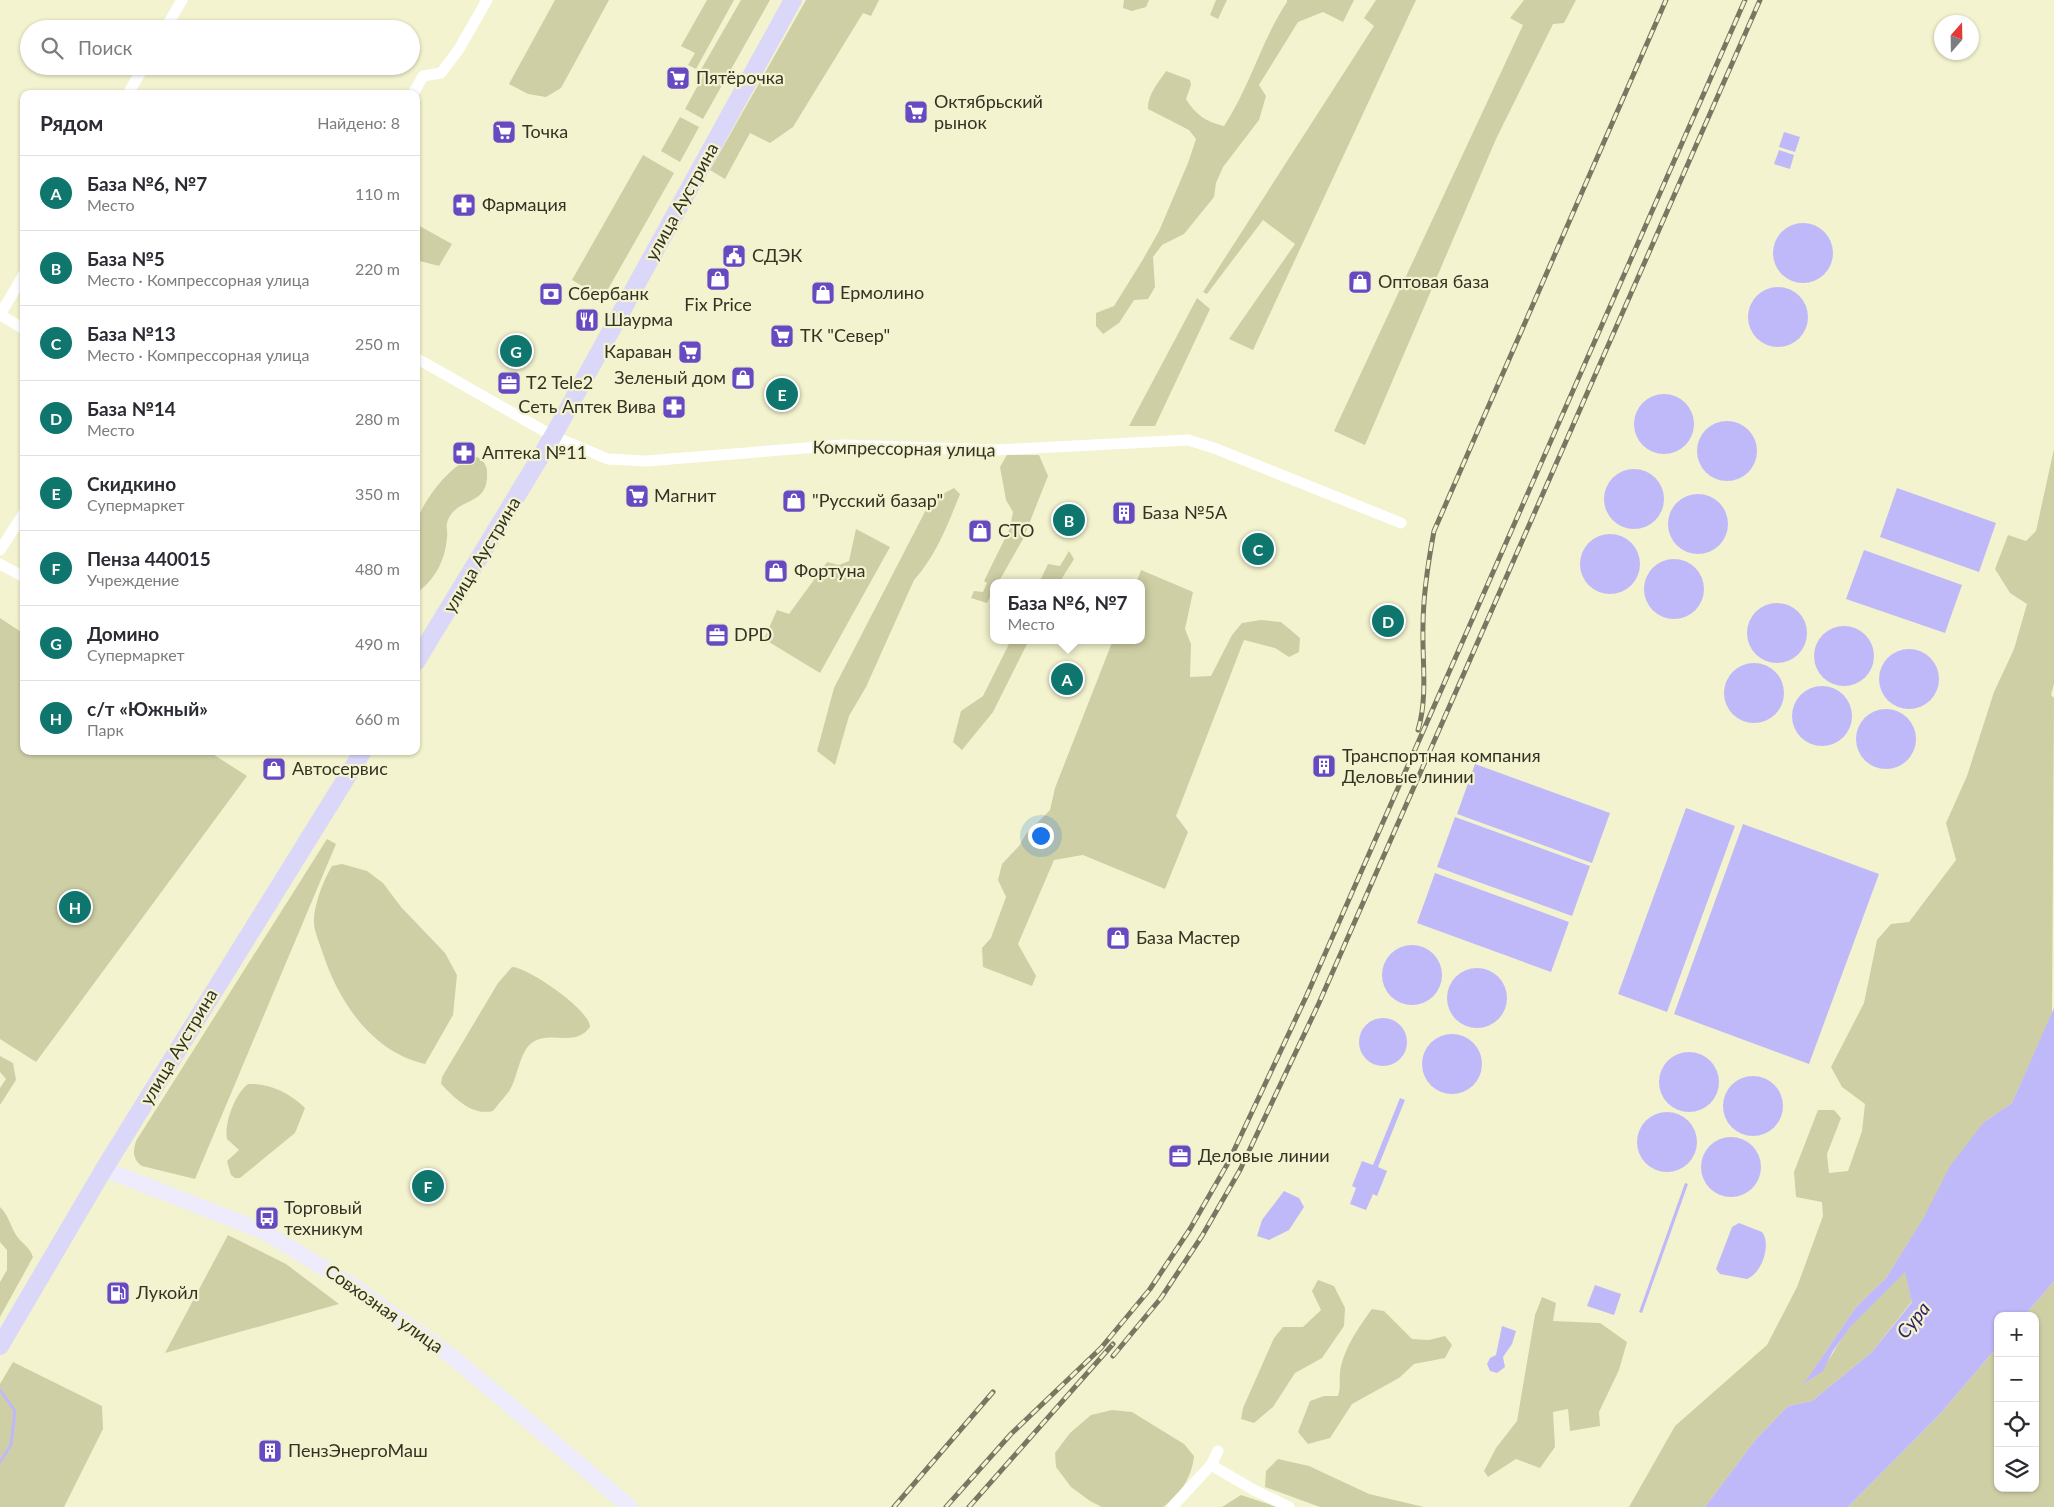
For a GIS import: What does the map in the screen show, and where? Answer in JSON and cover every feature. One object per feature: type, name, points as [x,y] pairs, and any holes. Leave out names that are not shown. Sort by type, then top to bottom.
[{"type":"main road","name":"улица Аустрина","points":[[420,655],[553,436],[793,0]]},
{"type":"main road","name":"улица Аустрина","points":[[0,1346],[104,1169],[361,755]]},
{"type":"main road","name":"Совхозная улица","points":[[104,1169],[265,1232],[353,1286],[455,1359],[630,1507]]},
{"type":"street","points":[[170,20],[182,0]]},
{"type":"street","points":[[415,90],[423,76],[441,73],[459,49],[487,0]]},
{"type":"street","points":[[130,90],[139,75]]},
{"type":"street","points":[[20,281],[0,315],[20,327]]},
{"type":"street","name":"Компрессорная улица","points":[[420,360],[553,436],[608,459],[646,461],[843,445],[996,450],[1188,440],[1401,523]]},
{"type":"street","points":[[0,550],[20,519]]},
{"type":"street","points":[[0,564],[20,575]]},
{"type":"street","points":[[1172,1507],[1211,1465],[1218,1451]]},
{"type":"street","points":[[1211,1465],[1254,1490],[1290,1507]]},
{"type":"green space","points":[[555,0],[609,0],[561,88],[546,97],[528,94],[509,84]]},
{"type":"green space","points":[[707,0],[734,0],[696,69],[688,65],[695,53],[681,46]]},
{"type":"green space","points":[[741,0],[770,0],[703,119],[685,109],[703,76],[699,73]]},
{"type":"green space","points":[[806,0],[879,0],[871,16],[863,13],[793,127],[770,143],[750,133],[725,179],[710,170]]},
{"type":"green space","points":[[1124,0],[1149,0],[1146,7],[1132,11],[1123,8]]},
{"type":"green space","points":[[1216,0],[1227,0],[1218,19],[1210,15]]},
{"type":"green space","points":[[1287,0],[1354,0],[1343,22],[1323,12],[1298,22],[1259,85],[1266,96],[1259,120],[1223,167],[1216,183],[1214,197],[1184,234],[1162,245],[1153,257],[1155,287],[1148,299],[1134,300],[1119,323],[1103,334],[1096,326],[1096,313],[1114,306],[1142,261],[1159,231],[1188,163],[1196,139],[1189,130],[1148,109],[1149,99],[1154,89],[1166,71],[1190,80],[1191,85],[1186,99],[1189,104],[1206,120],[1224,126],[1241,96],[1270,32]]},
{"type":"green space","points":[[1376,0],[1416,0],[1253,350],[1229,339],[1295,244],[1263,220],[1207,294],[1203,292],[1374,26],[1364,18]]},
{"type":"green space","points":[[1524,0],[1576,0],[1564,23],[1553,24],[1496,139],[1365,445],[1334,431],[1523,25],[1510,18]]},
{"type":"green space","points":[[680,117],[699,127],[680,162],[661,151]]},
{"type":"green space","points":[[643,155],[674,173],[603,298],[572,280]]},
{"type":"green space","points":[[420,226],[452,244],[439,266],[420,261]]},
{"type":"green space","points":[[1197,298],[1210,309],[1155,426],[1129,426]]},
{"type":"green space","points":[[2054,449],[2054,684],[2051,695],[2054,698],[2052,1014],[2012,1103],[1984,1122],[1886,1278],[1856,1307],[1804,1384],[1825,1366],[1844,1335],[1856,1320],[1906,1271],[1912,1301],[1872,1352],[1812,1401],[1788,1406],[1756,1439],[1705,1507],[1629,1507],[1675,1426],[1767,1345],[1797,1287],[1823,1216],[1822,1202],[1796,1197],[1794,1172],[1818,1110],[1834,1110],[1841,1118],[1827,1154],[1829,1173],[1848,1171],[1862,1131],[1865,1104],[1842,1087],[1831,1067],[1864,1003],[1877,940],[1891,924],[1909,922],[1956,860],[1946,823],[1967,776],[1994,692],[2014,649],[2027,604],[2010,593],[1995,569],[2008,535],[2026,541],[2036,531]]},
{"type":"green space","points":[[1007,455],[1039,455],[1048,476],[1023,539],[1000,579],[990,579],[990,597],[987,603],[971,598],[974,591],[983,592],[987,583],[984,581],[1010,528],[1013,512],[1006,500],[1000,467]]},
{"type":"green space","points":[[477,457],[484,463],[487,469],[486,484],[483,492],[457,508],[451,514],[447,523],[446,546],[442,561],[435,574],[420,590],[420,513],[432,493],[449,473],[468,460]]},
{"type":"green space","points":[[954,488],[960,494],[946,528],[929,561],[914,580],[866,687],[849,716],[835,765],[817,751],[834,688],[931,500]]},
{"type":"green space","points":[[856,529],[890,547],[820,673],[764,639],[777,610],[789,614],[827,562],[839,565],[849,561]]},
{"type":"green space","points":[[1069,551],[1074,559],[1062,579],[1041,579],[1048,564],[1060,566]]},
{"type":"green space","points":[[1141,570],[1193,592],[1185,629],[1191,644],[1190,677],[1211,676],[1232,635],[1242,623],[1261,620],[1281,622],[1300,638],[1299,652],[1289,657],[1275,648],[1244,640],[1176,816],[1188,832],[1165,889],[1083,855],[1054,860],[1018,944],[1036,976],[1032,986],[983,967],[982,948],[991,938],[1006,897],[998,880],[1002,864],[1019,846],[1026,834],[1050,810],[1055,788],[1111,644],[1145,644],[1145,579],[1138,579]]},
{"type":"green space","points":[[0,618],[20,631],[20,755],[214,755],[247,776],[36,1062],[0,1039]]},
{"type":"green space","points":[[1009,644],[1027,644],[993,712],[962,750],[953,742],[961,711],[983,696]]},
{"type":"green space","points":[[327,839],[336,844],[195,1179],[142,1166],[136,1161],[134,1155],[136,1141]]},
{"type":"green space","points":[[342,864],[367,871],[383,883],[401,907],[445,953],[457,975],[453,1015],[425,1064],[406,1058],[374,1037],[348,1007],[330,972],[315,932],[314,917],[319,894],[332,866]]},
{"type":"green space","points":[[512,967],[531,974],[570,1001],[588,1020],[590,1027],[577,1037],[548,1038],[533,1042],[525,1051],[510,1090],[493,1111],[478,1111],[464,1105],[452,1095],[441,1084],[442,1077],[498,983]]},
{"type":"green space","points":[[0,1056],[13,1063],[16,1080],[0,1105],[0,1088],[6,1079],[0,1072]]},
{"type":"green space","points":[[248,1084],[272,1087],[293,1098],[305,1108],[295,1133],[240,1178],[235,1178],[231,1175],[227,1161],[239,1150],[227,1139],[227,1125],[235,1102]]},
{"type":"green space","points":[[0,1207],[7,1216],[16,1235],[30,1250],[33,1257],[0,1317],[0,1282],[7,1270],[7,1250],[0,1242]]},
{"type":"green space","points":[[228,1235],[286,1264],[339,1304],[165,1353]]},
{"type":"green space","points":[[1318,1280],[1334,1286],[1345,1308],[1344,1326],[1322,1358],[1295,1373],[1273,1407],[1254,1423],[1241,1419],[1243,1408],[1274,1338],[1283,1327],[1303,1327],[1321,1310],[1312,1291]]},
{"type":"green space","points":[[2054,1281],[2054,1507],[1848,1507],[1940,1414],[1994,1351],[1994,1492],[2039,1492],[2039,1312],[2027,1312]]},
{"type":"green space","points":[[1542,1297],[1556,1303],[1553,1321],[1600,1323],[1627,1342],[1619,1370],[1599,1412],[1600,1426],[1570,1431],[1568,1409],[1553,1412],[1555,1447],[1540,1468],[1516,1459],[1488,1477],[1484,1471],[1496,1448],[1517,1421],[1535,1315]]},
{"type":"green space","points":[[1372,1309],[1384,1311],[1412,1339],[1429,1340],[1445,1336],[1452,1345],[1445,1358],[1414,1364],[1399,1378],[1352,1404],[1330,1438],[1308,1444],[1298,1432],[1310,1401],[1324,1396],[1338,1396],[1341,1365],[1344,1356],[1357,1330]]},
{"type":"green space","points":[[13,1362],[102,1406],[103,1429],[64,1507],[0,1507],[0,1384]]},
{"type":"green space","points":[[1112,1410],[1132,1412],[1184,1444],[1194,1456],[1191,1471],[1184,1485],[1175,1497],[1163,1507],[1102,1507],[1071,1487],[1056,1467],[1055,1453],[1070,1433],[1091,1415]]},
{"type":"green space","points":[[1278,1459],[1309,1466],[1369,1494],[1424,1507],[1320,1507],[1265,1487],[1266,1471]]},
{"type":"green space","points":[[1241,1495],[1277,1507],[1222,1507]]},
{"type":"water","points":[[1784,132],[1800,137],[1795,152],[1779,147]]},
{"type":"water","points":[[1779,150],[1794,155],[1790,169],[1774,164]]},
{"type":"water","points":[[1803,223],[1820,228],[1828,236],[1833,253],[1828,270],[1820,278],[1803,283],[1786,278],[1778,270],[1773,253],[1778,236],[1786,228]]},
{"type":"water","points":[[1778,287],[1795,292],[1803,300],[1808,317],[1803,334],[1795,342],[1778,347],[1761,342],[1753,334],[1748,317],[1753,300],[1761,292]]},
{"type":"water","points":[[1664,394],[1681,399],[1689,407],[1694,424],[1689,441],[1681,449],[1664,454],[1647,449],[1639,441],[1634,424],[1639,407],[1647,399]]},
{"type":"water","points":[[1727,421],[1744,426],[1752,434],[1757,451],[1752,468],[1744,476],[1727,481],[1710,476],[1702,468],[1697,451],[1702,434],[1710,426]]},
{"type":"water","points":[[1634,469],[1651,474],[1659,482],[1664,499],[1659,516],[1651,524],[1634,529],[1617,524],[1609,516],[1604,499],[1609,482],[1617,474]]},
{"type":"water","points":[[1897,488],[1996,523],[1979,572],[1880,537]]},
{"type":"water","points":[[1698,494],[1715,499],[1723,507],[1728,524],[1723,541],[1715,549],[1698,554],[1681,549],[1673,541],[1668,524],[1673,507],[1681,499]]},
{"type":"water","points":[[1610,534],[1627,539],[1635,547],[1640,564],[1635,581],[1627,589],[1610,594],[1593,589],[1585,581],[1580,564],[1585,547],[1593,539]]},
{"type":"water","points":[[1864,550],[1962,585],[1945,633],[1846,599]]},
{"type":"water","points":[[1674,559],[1691,564],[1699,572],[1704,589],[1699,606],[1691,614],[1674,619],[1657,614],[1649,606],[1644,589],[1649,572],[1657,564]]},
{"type":"water","points":[[1777,603],[1794,608],[1802,616],[1807,633],[1802,650],[1794,658],[1777,663],[1760,658],[1752,650],[1747,633],[1752,616],[1760,608]]},
{"type":"water","points":[[1844,626],[1861,631],[1869,639],[1874,656],[1869,673],[1861,681],[1844,686],[1827,681],[1819,673],[1814,656],[1819,639],[1827,631]]},
{"type":"water","points":[[1909,649],[1926,654],[1934,662],[1939,679],[1934,696],[1926,704],[1909,709],[1892,704],[1884,696],[1879,679],[1884,662],[1892,654]]},
{"type":"water","points":[[1754,663],[1771,668],[1779,676],[1784,693],[1779,710],[1771,718],[1754,723],[1737,718],[1729,710],[1724,693],[1729,676],[1737,668]]},
{"type":"water","points":[[1822,686],[1839,691],[1847,699],[1852,716],[1847,733],[1839,741],[1822,746],[1805,741],[1797,733],[1792,716],[1797,699],[1805,691]]},
{"type":"water","points":[[1886,709],[1903,714],[1911,722],[1916,739],[1911,756],[1903,764],[1886,769],[1869,764],[1861,756],[1856,739],[1861,722],[1869,714]]},
{"type":"water","points":[[1475,764],[1610,813],[1592,863],[1457,814]]},
{"type":"water","points":[[1686,808],[1735,826],[1667,1012],[1618,994]]},
{"type":"water","points":[[1455,817],[1590,866],[1572,916],[1437,867]]},
{"type":"water","points":[[1743,824],[1879,874],[1809,1064],[1674,1014]]},
{"type":"water","points":[[1435,873],[1569,922],[1551,972],[1417,923]]},
{"type":"water","points":[[1412,945],[1428,950],[1433,954],[1437,959],[1442,975],[1437,991],[1433,996],[1428,1000],[1412,1005],[1396,1000],[1391,996],[1387,991],[1382,975],[1387,959],[1391,954],[1396,950]]},
{"type":"water","points":[[1477,968],[1493,973],[1498,977],[1502,982],[1507,998],[1502,1014],[1498,1019],[1493,1023],[1477,1028],[1461,1023],[1456,1019],[1452,1014],[1447,998],[1452,982],[1456,977],[1461,973]]},
{"type":"water","name":"Сура","points":[[2054,1008],[2054,1281],[2027,1312],[1994,1312],[1994,1351],[1940,1414],[1848,1507],[1705,1507],[1756,1439],[1788,1406],[1812,1401],[1872,1352],[1912,1302],[1905,1272],[1851,1326],[1833,1351],[1823,1371],[1803,1385],[1856,1307],[1886,1278],[1924,1217],[1950,1166],[1984,1122],[2012,1103]]},
{"type":"water","points":[[1378,1018],[1388,1018],[1400,1025],[1407,1037],[1407,1047],[1400,1059],[1388,1066],[1378,1066],[1370,1062],[1363,1055],[1359,1047],[1359,1037],[1363,1029],[1370,1022]]},
{"type":"water","points":[[1452,1034],[1468,1039],[1473,1043],[1477,1048],[1482,1064],[1477,1080],[1473,1085],[1468,1089],[1452,1094],[1436,1089],[1431,1085],[1427,1080],[1422,1064],[1427,1048],[1431,1043],[1436,1039]]},
{"type":"water","points":[[1689,1052],[1705,1057],[1710,1061],[1714,1066],[1719,1082],[1714,1098],[1710,1103],[1705,1107],[1689,1112],[1673,1107],[1668,1103],[1664,1098],[1659,1082],[1664,1066],[1668,1061],[1673,1057]]},
{"type":"water","points":[[1753,1076],[1769,1081],[1774,1085],[1778,1090],[1783,1106],[1778,1122],[1774,1127],[1769,1131],[1753,1136],[1737,1131],[1732,1127],[1728,1122],[1723,1106],[1728,1090],[1732,1085],[1737,1081]]},
{"type":"water","points":[[1400,1098],[1405,1100],[1378,1167],[1387,1171],[1377,1196],[1373,1194],[1366,1210],[1350,1204],[1356,1188],[1352,1186],[1362,1161],[1373,1165]]},
{"type":"water","points":[[1667,1112],[1683,1117],[1688,1121],[1692,1126],[1697,1142],[1692,1158],[1688,1163],[1683,1167],[1667,1172],[1651,1167],[1646,1163],[1642,1158],[1637,1142],[1642,1126],[1646,1121],[1651,1117]]},
{"type":"water","points":[[1731,1137],[1747,1142],[1752,1146],[1756,1151],[1761,1167],[1756,1183],[1752,1188],[1747,1192],[1731,1197],[1715,1192],[1710,1188],[1706,1183],[1701,1167],[1706,1151],[1710,1146],[1715,1142]]},
{"type":"water","points":[[1685,1183],[1688,1184],[1642,1313],[1639,1312]]},
{"type":"water","points":[[1284,1191],[1299,1198],[1304,1207],[1289,1230],[1269,1240],[1257,1236],[1262,1220]]},
{"type":"water","points":[[1739,1223],[1762,1232],[1766,1244],[1761,1265],[1747,1279],[1720,1274],[1716,1269],[1732,1227]]},
{"type":"water","points":[[1595,1285],[1621,1294],[1614,1315],[1587,1306]]},
{"type":"water","points":[[1502,1326],[1516,1331],[1512,1344],[1503,1357],[1505,1367],[1497,1373],[1490,1371],[1487,1364],[1490,1358],[1496,1355]]},
{"type":"waterway","points":[[0,1390],[15,1411],[11,1445],[0,1462]]},
{"type":"railway","points":[[1418,730],[1424,692],[1424,603],[1434,531],[1666,0]]},
{"type":"railway","points":[[946,1507],[1011,1434],[1101,1348],[1150,1289],[1190,1229],[1228,1163],[1306,997],[1745,0]]},
{"type":"railway","points":[[1113,1356],[1161,1298],[1202,1236],[1240,1170],[1319,1003],[1760,0]]},
{"type":"railway","points":[[969,1507],[1113,1344]]},
{"type":"railway","points":[[894,1507],[993,1392]]},
{"type":"place","name":"Пятёрочка","points":[[678,78]]},
{"type":"place","name":"Октябрьский рынок","points":[[916,112]]},
{"type":"place","name":"Точка","points":[[504,132]]},
{"type":"place","name":"Фармация","points":[[464,205]]},
{"type":"place","name":"СДЭК","points":[[734,256]]},
{"type":"place","name":"Fix Price","points":[[718,279]]},
{"type":"place","name":"Оптовая база","points":[[1360,282]]},
{"type":"place","name":"Ермолино","points":[[823,293]]},
{"type":"place","name":"Сбербанк","points":[[551,294]]},
{"type":"place","name":"Шаурма","points":[[587,320]]},
{"type":"place","name":"ТК \"Север\"","points":[[782,336]]},
{"type":"place","name":"Домино","points":[[516,351]]},
{"type":"place","name":"Караван","points":[[690,352]]},
{"type":"place","name":"Зеленый дом","points":[[743,378]]},
{"type":"place","name":"T2 Tele2","points":[[509,383]]},
{"type":"place","name":"Скидкино","points":[[782,394]]},
{"type":"place","name":"Сеть Аптек Вива","points":[[674,407]]},
{"type":"place","name":"Аптека №11","points":[[464,453]]},
{"type":"place","name":"Магнит","points":[[637,496]]},
{"type":"place","name":"\"Русский базар\"","points":[[794,501]]},
{"type":"place","name":"База №5А","points":[[1124,513]]},
{"type":"place","name":"База №5","points":[[1069,520]]},
{"type":"place","name":"СТО","points":[[980,531]]},
{"type":"place","name":"База №13","points":[[1258,549]]},
{"type":"place","name":"Фортуна","points":[[776,571]]},
{"type":"place","name":"База №14","points":[[1388,621]]},
{"type":"place","name":"DPD","points":[[717,635]]},
{"type":"place","name":"База №6, №7","points":[[1067,679]]},
{"type":"place","name":"Транспортная компания Деловые линии","points":[[1324,766]]},
{"type":"place","name":"Автосервис","points":[[274,769]]},
{"type":"place","name":"с/т «Южный»","points":[[75,907]]},
{"type":"place","name":"База Мастер","points":[[1118,938]]},
{"type":"place","name":"Деловые линии","points":[[1180,1156]]},
{"type":"place","name":"Пенза 440015","points":[[428,1186]]},
{"type":"place","name":"Торговый техникум","points":[[267,1218]]},
{"type":"place","name":"Лукойл","points":[[118,1293]]},
{"type":"place","name":"ПензЭнергоМаш","points":[[270,1451]]}]
